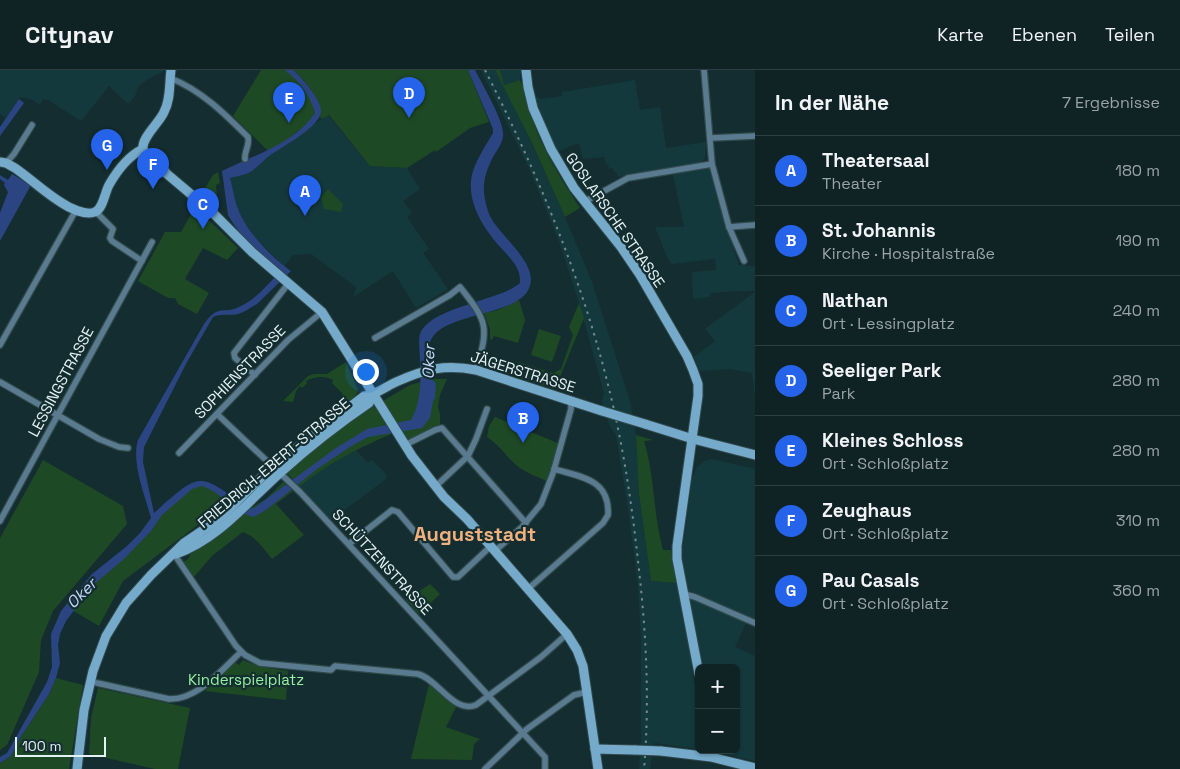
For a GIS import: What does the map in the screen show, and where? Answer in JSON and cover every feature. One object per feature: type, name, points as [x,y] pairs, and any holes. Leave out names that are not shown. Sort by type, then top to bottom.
[{"type":"main road","name":"GOSLARSCHE STRASSE","points":[[526,70],[533,108],[545,138],[562,169],[584,202],[621,247],[640,275],[690,361],[698,384],[693,439],[677,546],[677,559],[697,664]]},
{"type":"main road","points":[[3,163],[15,168],[61,203],[76,210],[90,213],[96,212],[108,187],[120,169],[132,156],[143,149],[145,141],[166,108],[169,99],[171,74]]},
{"type":"main road","points":[[143,149],[167,174],[203,203],[276,274],[322,312],[404,445],[455,509],[467,519],[567,634],[580,657],[598,769]]},
{"type":"main road","name":"JÄGERSTRASSE","points":[[373,395],[395,382],[420,372],[452,366],[476,370],[570,402],[693,439]]},
{"type":"main road","name":"FRIEDRICH-EBERT-STRASSE","points":[[77,769],[83,718],[97,659],[106,636],[126,603],[151,575],[174,554],[189,549],[214,532],[277,469],[369,403],[373,395]]},
{"type":"main road","points":[[693,439],[755,454]]},
{"type":"main road","points":[[595,749],[695,753]]},
{"type":"main road","points":[[711,754],[755,768]]},
{"type":"street","points":[[704,70],[712,164],[729,227],[744,261]]},
{"type":"street","points":[[171,74],[217,108],[248,137],[249,142],[245,152],[245,159]]},
{"type":"street","points":[[3,163],[14,154],[32,124]]},
{"type":"street","points":[[711,138],[755,136]]},
{"type":"street","points":[[584,202],[628,178],[712,164]]},
{"type":"street","points":[[0,345],[76,210]]},
{"type":"street","points":[[96,212],[113,229],[110,238],[112,241],[142,261]]},
{"type":"street","points":[[729,227],[755,225]]},
{"type":"street","name":"LESSINGSTRASSE","points":[[1,517],[152,242]]},
{"type":"street","points":[[255,375],[235,358],[234,353],[286,283]]},
{"type":"street","points":[[375,338],[450,295],[460,287],[482,318],[485,335],[476,370]]},
{"type":"street","name":"SOPHIENSTRASSE","points":[[179,453],[288,340],[322,312]]},
{"type":"street","points":[[0,382],[109,444],[128,448]]},
{"type":"street","points":[[349,544],[392,510],[395,510],[453,577],[458,576],[526,523],[541,504],[554,469],[571,409],[570,402]]},
{"type":"street","points":[[436,486],[468,456],[487,409]]},
{"type":"street","name":"SCHÜTZENSTRASSE","points":[[217,414],[277,469],[349,544],[545,757],[545,769]]},
{"type":"street","points":[[404,445],[440,428],[444,429],[526,523]]},
{"type":"street","points":[[528,589],[603,523],[608,515],[606,498],[596,484],[589,479],[554,469]]},
{"type":"street","points":[[174,554],[231,639],[241,652],[253,660],[269,664],[331,670],[335,666],[422,675],[458,704],[465,707],[476,705],[541,657],[567,634]]},
{"type":"street","points":[[684,594],[755,623]]},
{"type":"street","points":[[97,683],[164,698],[180,698],[200,689],[241,652]]},
{"type":"street","points":[[484,769],[523,733],[574,695],[587,692]]},
{"type":"shaded area","points":[[0,70],[166,70],[148,79],[138,87],[135,96],[128,104],[109,86],[81,121],[48,100],[43,99],[40,105],[31,99],[20,97],[6,118],[0,114]]},
{"type":"shaded area","points":[[481,70],[495,70],[516,109],[592,282],[630,401],[636,435],[639,494],[651,581],[676,583],[695,687],[695,748],[654,743],[650,769],[639,769],[641,742],[641,641],[638,585],[616,435],[610,427],[602,402],[604,393],[579,303],[559,241],[529,168]]},
{"type":"shaded area","points":[[500,70],[521,70],[520,80],[504,85]]},
{"type":"shaded area","points":[[635,80],[640,110],[660,107],[666,148],[706,142],[705,158],[700,164],[618,177],[613,168],[609,169],[604,157],[583,159],[579,143],[556,152],[539,111],[535,96],[542,99],[562,96],[562,92]]},
{"type":"shaded area","points":[[328,115],[370,166],[407,168],[420,189],[403,201],[412,213],[407,217],[429,249],[423,253],[448,289],[416,308],[393,271],[353,297],[356,287],[311,254],[293,255],[284,267],[255,237],[242,219],[237,208],[230,178],[250,172],[278,147]]},
{"type":"shaded area","points":[[710,168],[717,200],[739,265],[755,266],[755,291],[710,293],[710,297],[693,299],[692,272],[716,270],[715,259],[672,264],[655,227],[684,227],[673,174]]},
{"type":"shaded area","points":[[755,292],[755,396],[752,373],[729,369],[700,371],[694,357],[715,341],[705,329]]},
{"type":"shaded area","points":[[356,450],[368,463],[372,460],[386,474],[386,479],[331,520],[300,486],[321,470]]},
{"type":"shaded area","points":[[712,459],[755,469],[755,627],[746,623],[735,647],[755,656],[755,761],[725,754],[740,754],[740,664],[701,664],[683,561],[683,546],[692,479],[697,467],[705,461]]},
{"type":"green space","points":[[261,70],[288,70],[294,74],[314,102],[317,116],[278,147],[267,150],[233,116]]},
{"type":"green space","points":[[293,70],[468,70],[489,122],[470,128],[436,152],[435,150],[407,168],[370,166],[329,115],[322,119],[320,117],[319,104],[316,98],[308,85]]},
{"type":"green space","points":[[495,70],[500,70],[504,85],[520,80],[532,119],[543,146],[580,208],[565,217],[531,141]]},
{"type":"green space","points":[[218,172],[220,183],[216,185],[218,211],[203,192],[213,175]]},
{"type":"green space","points":[[328,189],[343,204],[341,212],[324,209],[321,197]]},
{"type":"green space","points":[[196,208],[238,248],[227,260],[203,248],[185,279],[209,293],[197,314],[178,304],[175,298],[168,298],[138,281],[165,232],[181,232]]},
{"type":"green space","points":[[519,300],[525,320],[518,343],[494,336],[492,340],[490,339],[490,329],[484,313],[498,310]]},
{"type":"green space","points":[[579,303],[584,318],[555,389],[523,379],[516,370],[519,362],[553,373],[561,369],[573,335],[569,327]]},
{"type":"green space","points":[[539,329],[561,336],[552,362],[531,355]]},
{"type":"green space","points":[[346,362],[358,390],[355,397],[349,402],[344,405],[342,393],[332,383],[333,380],[322,377],[306,381],[307,383],[302,388],[300,386],[296,391],[293,402],[283,401],[308,376],[327,374]]},
{"type":"green space","points":[[431,379],[447,379],[440,395],[438,407],[440,427],[408,443],[394,433],[345,456],[300,486],[287,473],[289,468],[354,418],[410,385]]},
{"type":"green space","points":[[495,417],[560,444],[549,482],[520,468],[487,437],[489,426]]},
{"type":"green space","points":[[636,435],[653,440],[644,441],[648,454],[657,523],[663,550],[671,550],[676,583],[651,581],[639,494]]},
{"type":"green space","points":[[43,460],[123,506],[127,524],[53,611],[41,640],[39,672],[7,745],[0,750],[0,538]]},
{"type":"green space","points":[[283,482],[293,491],[276,504],[304,535],[272,559],[256,540],[243,532],[213,555],[192,579],[181,564],[189,558],[191,552],[227,529],[249,509],[266,499]]},
{"type":"green space","points":[[198,484],[210,485],[231,500],[123,581],[99,626],[65,606],[142,534],[152,519]]},
{"type":"green space","points":[[430,584],[440,594],[419,614],[406,600]]},
{"type":"green space","name":"Kinderspielplatz","points":[[243,660],[260,666],[288,671],[286,700],[205,691],[235,662],[239,665]]},
{"type":"green space","points":[[56,678],[83,685],[69,769],[0,769],[0,763],[11,756],[20,738],[49,694]]},
{"type":"green space","points":[[429,684],[456,707],[446,727],[480,739],[474,744],[472,760],[411,759]]},
{"type":"green space","points":[[98,688],[190,708],[178,769],[155,769],[89,754],[91,718]]},
{"type":"water","name":"Oker","points":[[285,70],[293,70],[310,89],[320,106],[319,117],[308,130],[269,156],[252,171],[230,178],[237,205],[247,226],[268,251],[291,271],[257,304],[246,311],[238,314],[213,317],[187,362],[144,447],[143,462],[154,513],[182,489],[200,481],[219,488],[249,509],[254,508],[336,448],[367,429],[411,420],[417,406],[420,391],[419,337],[426,325],[450,311],[497,295],[520,283],[519,273],[510,257],[483,224],[471,193],[473,171],[493,133],[493,129],[468,70],[475,70],[497,113],[503,130],[502,142],[493,157],[485,177],[484,196],[492,220],[517,250],[529,271],[531,282],[527,292],[518,300],[506,306],[446,326],[435,334],[430,343],[431,379],[436,383],[435,398],[430,418],[422,428],[368,437],[317,469],[266,510],[254,517],[240,511],[216,493],[202,486],[192,489],[162,515],[151,531],[124,559],[92,586],[66,621],[60,634],[58,645],[60,663],[49,694],[20,738],[11,756],[0,763],[0,757],[7,753],[47,682],[52,667],[51,634],[61,611],[92,574],[127,546],[151,518],[137,469],[136,449],[138,440],[204,324],[214,313],[235,309],[252,299],[280,272],[245,238],[228,215],[222,171],[285,141],[306,124],[315,113],[304,89]]},
{"type":"water","points":[[19,99],[24,103],[0,136],[0,127]]},
{"type":"water","points":[[12,174],[31,185],[0,241],[0,213],[8,192],[4,185],[5,183],[0,179],[0,175],[8,180]]},
{"type":"railway","points":[[485,70],[505,109],[558,230],[587,312],[616,417],[630,499],[643,613],[647,691],[644,769]]},
{"type":"place","name":"Seeliger Park","points":[[409,118]]},
{"type":"place","name":"Kleines Schloss","points":[[289,123]]},
{"type":"place","name":"Pau Casals","points":[[107,170]]},
{"type":"place","name":"Zeughaus","points":[[153,189]]},
{"type":"place","name":"Theatersaal","points":[[305,216]]},
{"type":"place","name":"Nathan","points":[[203,229]]},
{"type":"place","name":"St. Johannis","points":[[523,443]]},
{"type":"district","name":"Auguststadt","points":[[475,534]]}]
